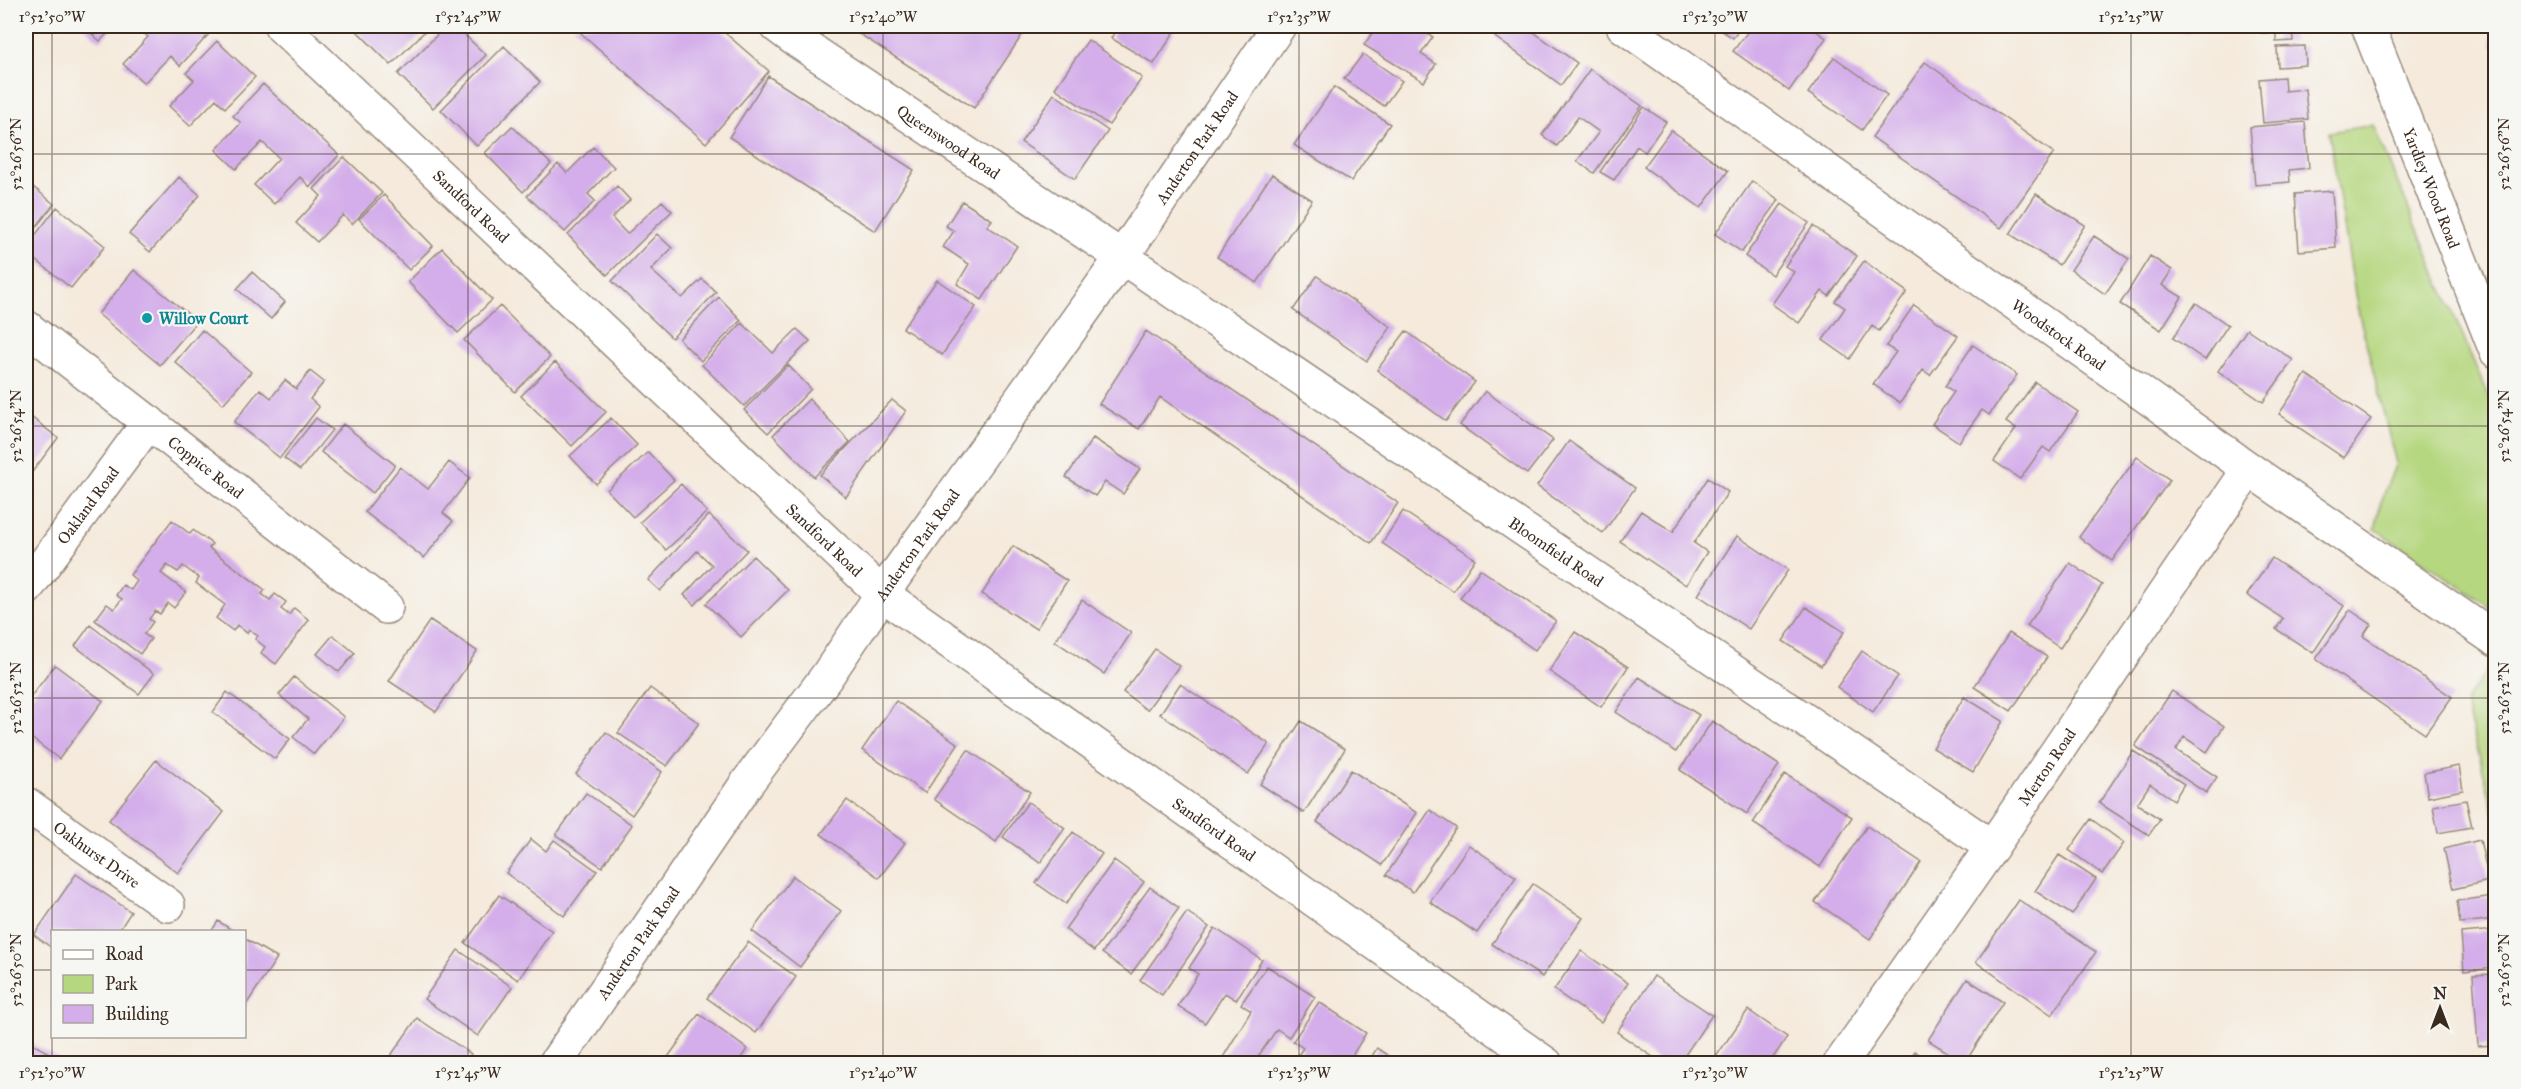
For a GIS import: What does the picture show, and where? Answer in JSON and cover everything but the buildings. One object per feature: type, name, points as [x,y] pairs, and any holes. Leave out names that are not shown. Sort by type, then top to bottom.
[{"type":"street","name":"Sandford Road","points":[[281,26],[882,594],[1509,1053],[1546,1064]]},
{"type":"street","name":"Queenswood Road","points":[[777,26],[1122,257]]},
{"type":"street","name":"Anderton Park Road","points":[[555,1064],[747,783],[827,676],[882,594],[1122,257],[1279,26]]},
{"type":"street","name":"Woodstock Road","points":[[1623,26],[2249,470],[2496,640]]},
{"type":"street","name":"Yardley Wood Road","points":[[2368,26],[2496,351]]},
{"type":"street","name":"Bloomfield Road","points":[[1122,257],[1992,847]]},
{"type":"street","name":"Coppice Road","points":[[26,327],[386,607]]},
{"type":"street","name":"Oakland Road","points":[[26,589],[149,422]]},
{"type":"street","name":"Merton Road","points":[[1840,1064],[1992,847],[2249,470]]},
{"type":"street","name":"Oakhurst Drive","points":[[26,804],[168,905]]},
{"type":"green space","points":[[2373,125],[2495,412],[2495,610],[2375,529],[2381,502],[2396,463],[2357,306],[2329,132]]},
{"type":"green space","points":[[2496,658],[2495,816],[2465,702]]},
{"type":"place","name":"Willow Court","points":[[147,318]]}]
